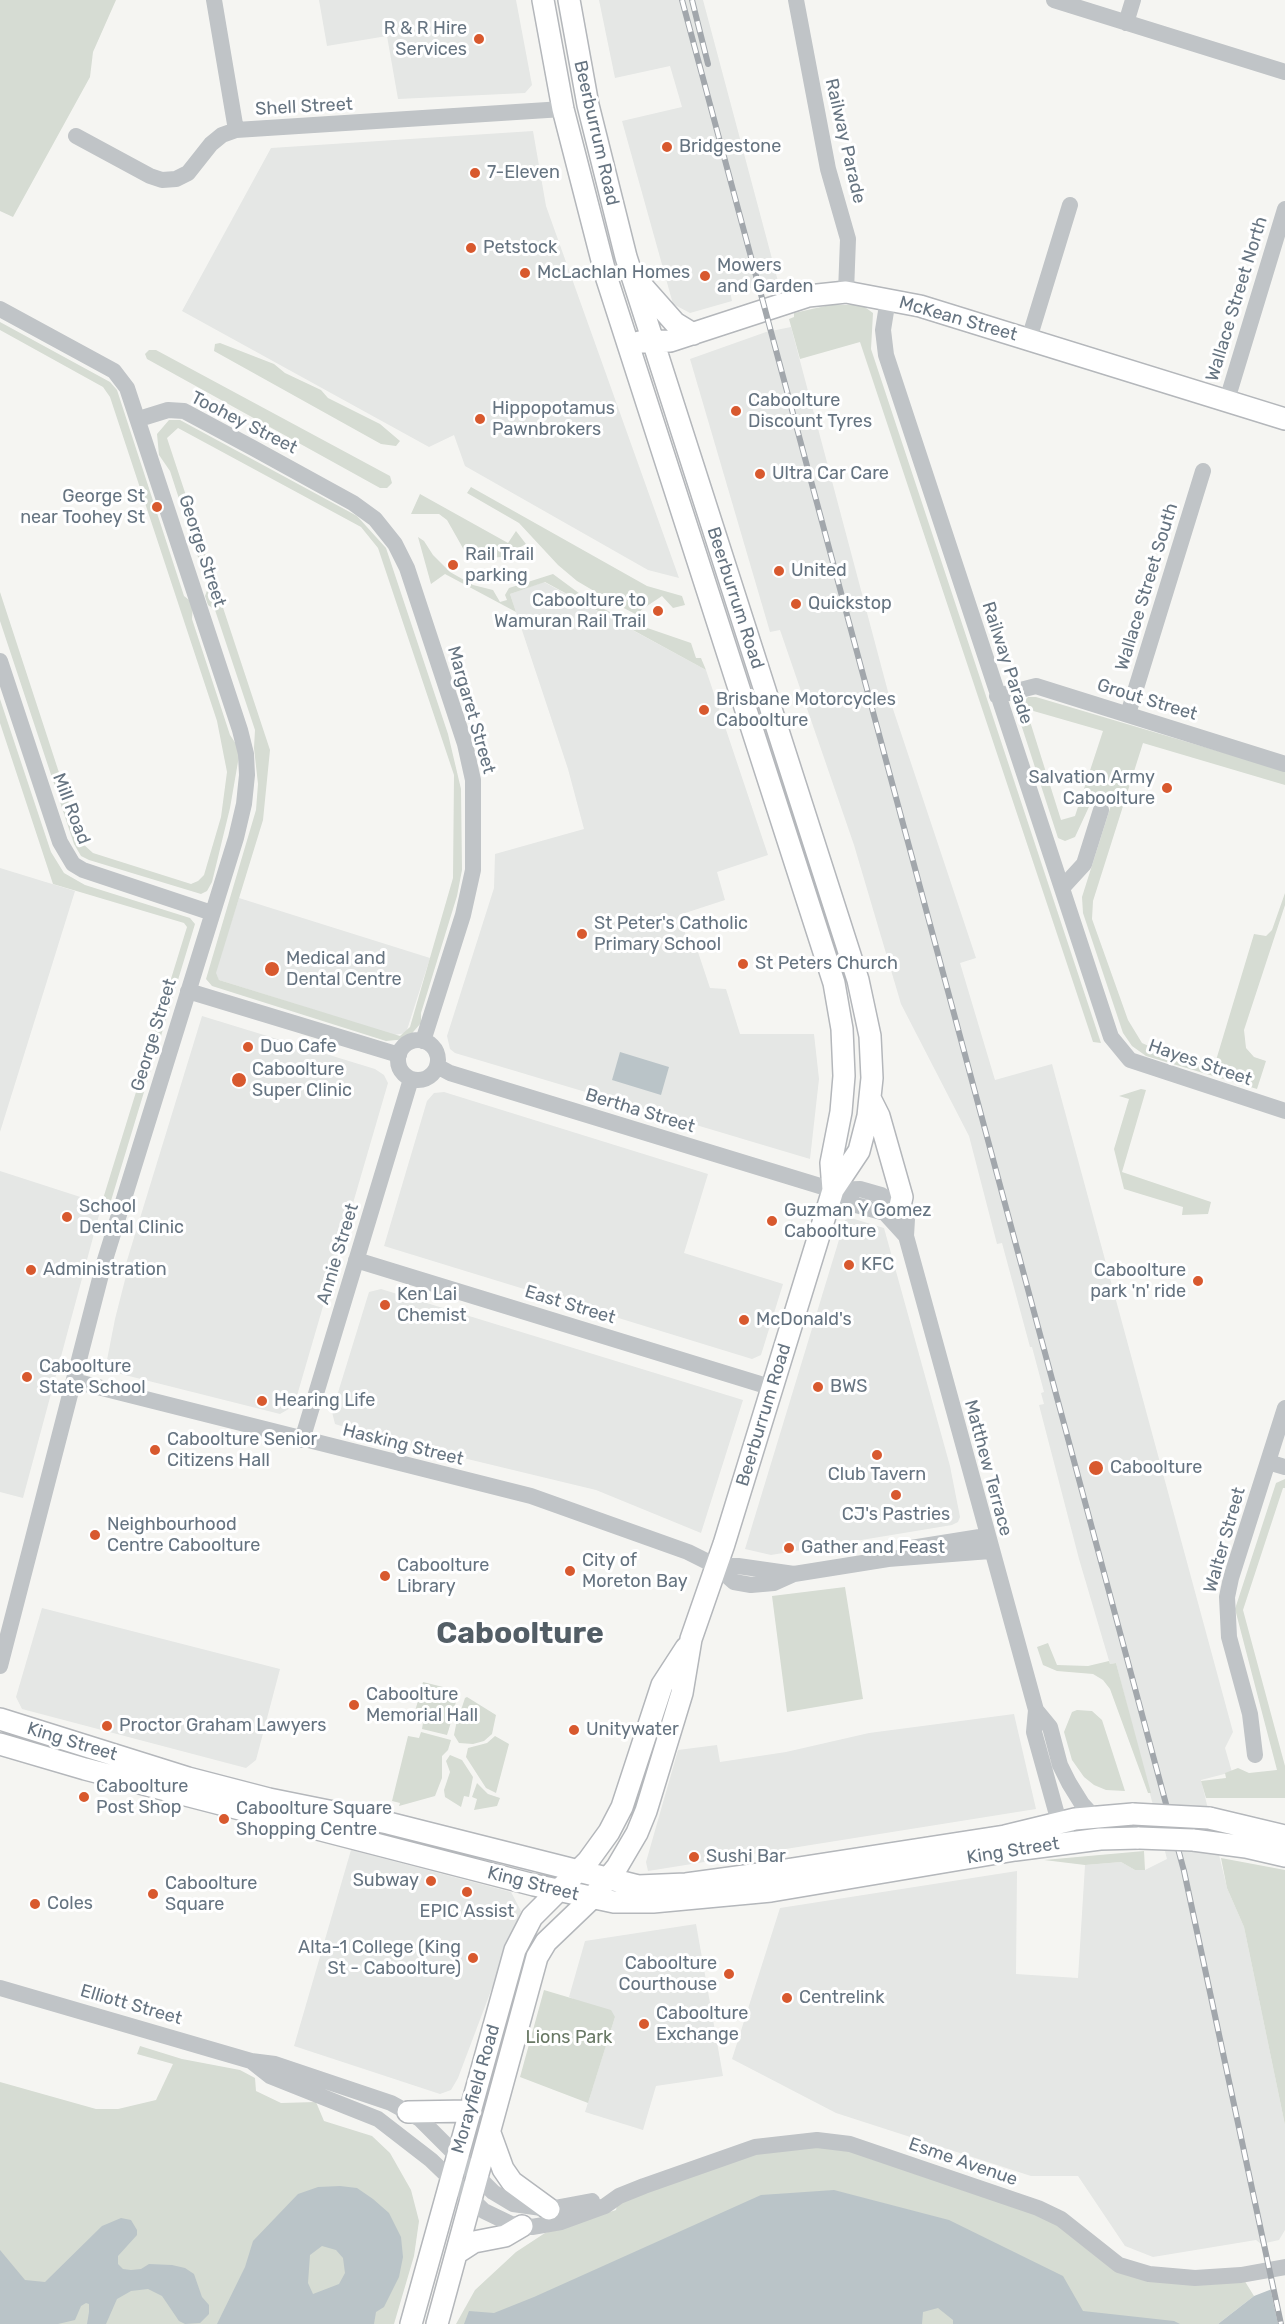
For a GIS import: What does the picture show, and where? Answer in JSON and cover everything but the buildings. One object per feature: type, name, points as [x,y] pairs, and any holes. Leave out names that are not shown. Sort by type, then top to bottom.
[{"type":"main road","name":"Beerburrum Road","points":[[543,0],[563,109],[586,208],[834,983],[842,1029],[844,1076],[841,1112],[831,1163],[833,1190]]},
{"type":"main road","name":"Beerburrum Road","points":[[569,0],[599,153],[631,273],[858,980],[870,1036],[870,1098],[859,1151],[833,1190],[773,1388],[691,1640],[682,1693],[646,1811],[630,1846],[607,1880]]},
{"type":"main road","points":[[631,273],[675,322],[693,334]]},
{"type":"main road","name":"McKean Street","points":[[627,342],[670,342],[808,296],[846,292],[888,299],[1029,339],[1285,418]]},
{"type":"main road","points":[[870,1098],[879,1116],[902,1197],[900,1206]]},
{"type":"main road","name":"Beerburrum Road","points":[[576,1872],[598,1848],[622,1807],[662,1685],[691,1640]]},
{"type":"main road","name":"King Street","points":[[0,1719],[188,1778],[388,1823],[638,1886],[686,1884],[981,1840],[1059,1822],[1132,1814],[1209,1818],[1285,1836]]},
{"type":"main road","name":"King Street","points":[[0,1744],[95,1772],[556,1891],[622,1903],[771,1891],[1077,1841],[1139,1838],[1215,1843],[1285,1856]]},
{"type":"main road","name":"Morayfield Road","points":[[411,2324],[515,1950],[532,1917],[576,1872]]},
{"type":"main road","name":"Morayfield Road","points":[[436,2324],[539,1953],[546,1942],[592,1898],[607,1880]]},
{"type":"main road","points":[[408,2112],[470,2111]]},
{"type":"main road","points":[[490,2133],[503,2169],[512,2182],[549,2209]]},
{"type":"main road","points":[[457,2253],[474,2242],[505,2236],[522,2226]]},
{"type":"street","points":[[214,0],[236,130]]},
{"type":"street","name":"Railway Parade","points":[[796,0],[828,169],[848,239],[846,292]]},
{"type":"street","points":[[1054,0],[1285,72]]},
{"type":"street","points":[[1126,22],[1133,0]]},
{"type":"street","name":"Shell Street","points":[[76,136],[150,176],[162,180],[176,179],[188,173],[211,144],[222,135],[236,130],[563,109]]},
{"type":"street","points":[[1029,339],[1070,205]]},
{"type":"street","name":"Wallace Street North","points":[[1227,400],[1285,209]]},
{"type":"street","name":"Railway Parade","points":[[888,299],[883,330],[886,355],[1111,1037]]},
{"type":"street","points":[[0,309],[114,371],[127,388],[139,419]]},
{"type":"street","name":"Toohey Street","points":[[139,419],[168,410],[184,411],[353,503],[375,519],[389,534]]},
{"type":"street","name":"George Street","points":[[0,1666],[104,1263],[236,838],[244,804],[246,754],[139,419]]},
{"type":"street","name":"Wallace Street South","points":[[1128,714],[1203,471]]},
{"type":"street","name":"Margaret Street","points":[[389,534],[410,578],[465,744],[473,780],[473,870],[463,915],[423,1041]]},
{"type":"street","name":"Mill Road","points":[[0,661],[60,842],[73,864],[83,870],[212,913]]},
{"type":"street","name":"Grout Street","points":[[997,696],[1036,686],[1285,764]]},
{"type":"street","points":[[1062,888],[1084,864],[1101,810]]},
{"type":"street","points":[[188,991],[399,1055]]},
{"type":"street","name":"Hayes Street","points":[[1111,1037],[1131,1060],[1285,1111]]},
{"type":"street","points":[[423,1041],[435,1051],[437,1066],[427,1078],[411,1079],[402,1072],[399,1055],[406,1045],[423,1041]]},
{"type":"street","name":"Bertha Street","points":[[437,1066],[450,1072],[833,1190]]},
{"type":"street","name":"Annie Street","points":[[302,1440],[411,1079]]},
{"type":"street","points":[[833,1190],[860,1189],[881,1195],[900,1206]]},
{"type":"street","name":"Matthew Terrace","points":[[833,1190],[856,1205],[885,1213],[906,1236]]},
{"type":"street","name":"Matthew Terrace","points":[[900,1206],[907,1219],[906,1236],[988,1544],[1036,1710],[1034,1732],[1059,1822],[1077,1841]]},
{"type":"street","name":"East Street","points":[[356,1260],[773,1388]]},
{"type":"street","name":"Hasking Street","points":[[74,1381],[540,1499],[688,1552],[716,1566]]},
{"type":"street","name":"Walter Street","points":[[1255,1755],[1250,1714],[1226,1618],[1231,1578],[1285,1408]]},
{"type":"street","points":[[1268,1462],[1285,1467]]},
{"type":"street","points":[[716,1566],[738,1566],[794,1574],[888,1559],[911,1547],[988,1544]]},
{"type":"street","name":"Matthew Terrace","points":[[1036,1710],[1050,1726],[1060,1765],[1069,1783],[1082,1804],[1094,1817]]},
{"type":"street","name":"Elliott Street","points":[[0,1988],[251,2061],[275,2064],[353,2088],[408,2112],[437,2133],[478,2177]]},
{"type":"street","name":"Elliott Street","points":[[251,2061],[270,2076],[343,2103],[378,2119],[431,2160],[471,2201]]},
{"type":"street","name":"Esme Avenue","points":[[478,2177],[498,2196],[513,2204],[549,2209],[620,2196],[755,2147],[817,2140],[850,2144],[1038,2208],[1061,2219],[1119,2265],[1149,2274],[1195,2278],[1241,2275],[1285,2267]]},
{"type":"street","name":"Esme Avenue","points":[[471,2201],[496,2218],[522,2226],[544,2226],[605,2206],[620,2196]]},
{"type":"shaded area","points":[[319,0],[516,0],[532,85],[525,93],[398,99],[387,36],[327,46]]},
{"type":"shaded area","points":[[599,0],[703,0],[779,285],[753,287],[742,295],[742,284],[729,286],[732,301],[690,313],[673,304],[622,121],[682,107],[670,66],[615,78]]},
{"type":"shaded area","points":[[533,131],[546,206],[679,578],[648,570],[465,466],[454,435],[429,447],[182,311],[271,148]]},
{"type":"shaded area","points":[[791,327],[891,703],[976,958],[960,963],[995,1080],[1052,1064],[1233,1732],[1225,1748],[1232,1772],[1201,1780],[1227,1888],[1244,1927],[1285,2125],[1285,2230],[1279,2240],[1261,2244],[1256,2240],[1153,2257],[1125,2246],[1078,2176],[1031,2176],[836,2113],[732,2059],[780,1908],[1017,1871],[1016,1974],[1078,1978],[1085,1865],[1121,1862],[1135,1870],[1145,1870],[1167,1859],[1116,1663],[1110,1664],[1079,1559],[1039,1405],[1044,1404],[1041,1393],[1044,1392],[1002,1243],[997,1244],[969,1136],[901,1004],[854,845],[780,630],[770,632],[690,359],[766,332]]},
{"type":"shaded area","name":"St Peter's Catholic Primary School","points":[[544,582],[706,670],[768,855],[717,872],[725,900],[679,915],[692,953],[698,952],[710,988],[726,989],[740,1034],[814,1034],[819,1079],[810,1159],[455,1053],[450,1049],[447,1036],[494,888],[495,854],[584,829],[568,769],[510,594]]},
{"type":"shaded area","points":[[0,868],[75,891],[0,1132]]},
{"type":"shaded area","points":[[239,898],[430,958],[406,1033],[394,1035],[219,980],[215,973]]},
{"type":"shaded area","points":[[202,1016],[375,1069],[384,1075],[388,1083],[294,1406],[280,1414],[105,1370],[128,1268],[125,1267]]},
{"type":"shaded area","points":[[620,1052],[669,1067],[661,1095],[612,1080]]},
{"type":"shaded area","points":[[444,1092],[708,1174],[684,1253],[783,1284],[761,1355],[752,1359],[384,1246],[427,1101],[434,1093]]},
{"type":"shaded area","name":"Caboolture State School","points":[[0,1171],[102,1204],[23,1498],[0,1492]]},
{"type":"shaded area","points":[[851,1218],[884,1228],[950,1466],[960,1517],[958,1522],[952,1525],[771,1555],[745,1549],[845,1220]]},
{"type":"shaded area","points":[[381,1289],[743,1400],[701,1533],[596,1490],[372,1436],[335,1424],[332,1412],[369,1292]]},
{"type":"shaded area","points":[[42,1608],[280,1669],[256,1760],[246,1768],[22,1709],[16,1697]]},
{"type":"shaded area","points":[[1014,1714],[1036,1809],[648,1871],[646,1862],[678,1750],[717,1745],[720,1762],[786,1752],[869,1733]]},
{"type":"shaded area","points":[[351,1850],[511,1892],[521,1911],[458,2078],[451,2090],[440,2094],[294,2046]]},
{"type":"shaded area","points":[[696,1924],[723,2076],[656,2086],[643,2130],[585,2112],[615,2017],[569,1997],[585,1941]]},
{"type":"shaded area","points":[[318,2187],[357,2188],[389,2213],[401,2237],[403,2257],[399,2277],[384,2307],[376,2312],[374,2324],[217,2324],[245,2267],[253,2241],[298,2194]],"holes":[[[322,2246],[336,2250],[343,2258],[345,2273],[339,2284],[313,2294],[308,2283],[310,2255]]]},
{"type":"shaded area","points":[[834,2190],[949,2220],[1063,2276],[1083,2311],[1174,2321],[1180,2324],[953,2324],[953,2320],[938,2308],[923,2312],[922,2324],[464,2324],[469,2311],[494,2313],[761,2195]]},
{"type":"shaded area","points":[[121,2218],[131,2220],[137,2230],[137,2235],[118,2256],[118,2264],[123,2269],[131,2270],[141,2269],[149,2264],[172,2265],[185,2268],[194,2274],[202,2297],[209,2305],[209,2314],[200,2323],[185,2324],[179,2321],[162,2296],[148,2289],[131,2291],[117,2299],[106,2324],[87,2324],[89,2304],[86,2303],[81,2306],[75,2320],[58,2324],[0,2324],[0,2250],[25,2280],[45,2282],[102,2226]]},
{"type":"shaded area","points":[[1285,2284],[1285,2324],[1218,2324],[1254,2296]]},
{"type":"green space","points":[[0,0],[116,0],[93,52],[90,77],[13,217],[0,211]]},
{"type":"green space","points":[[830,305],[862,305],[873,313],[871,349],[1101,1043],[1093,1042],[860,342],[800,359],[789,319],[794,317],[794,313]]},
{"type":"green space","points":[[0,322],[110,382],[117,390],[184,596],[193,603],[192,619],[239,756],[230,808],[212,882],[207,891],[201,894],[89,860],[81,856],[74,844],[0,621],[0,592],[82,843],[93,853],[191,884],[198,881],[204,875],[221,817],[227,772],[217,721],[110,397],[103,387],[0,330]]},
{"type":"green space","points":[[220,343],[274,364],[285,373],[321,390],[328,398],[380,424],[400,441],[396,446],[381,444],[214,351],[215,344]]},
{"type":"green space","points":[[149,350],[156,350],[390,476],[392,483],[387,488],[380,488],[147,359],[145,354]]},
{"type":"green space","points":[[169,420],[180,420],[357,516],[386,548],[448,734],[461,789],[462,870],[457,896],[421,1013],[421,1023],[407,1039],[386,1041],[212,986],[206,979],[256,810],[258,784],[254,748],[255,730],[215,610],[208,605],[205,596],[208,588],[170,471],[159,455],[157,434]],"holes":[[[178,428],[361,527],[378,548],[454,775],[453,878],[410,1027],[400,1036],[219,980],[216,973],[263,820],[270,750],[167,438]]]},
{"type":"green space","points":[[471,487],[647,586],[682,596],[685,605],[673,608],[662,596],[641,610],[641,617],[616,604],[577,581],[558,565],[519,523],[467,493]]},
{"type":"green space","points":[[420,494],[508,543],[516,531],[526,544],[502,557],[487,558],[473,555],[464,550],[447,520],[439,514],[411,514]]},
{"type":"green space","points":[[418,537],[450,572],[473,585],[493,590],[500,602],[507,600],[505,595],[509,588],[553,574],[591,602],[627,621],[691,643],[696,658],[701,658],[706,670],[545,582],[510,594],[516,612],[445,574],[431,584]]},
{"type":"green space","points":[[1028,697],[1036,697],[1285,771],[1285,785],[1143,743],[1093,901],[1092,919],[1128,1020],[1142,1043],[1162,1052],[1214,1067],[1254,934],[1266,936],[1272,930],[1285,893],[1285,905],[1244,1030],[1246,1048],[1254,1057],[1266,1061],[1257,1089],[1146,1056],[1132,1046],[1123,1033],[1083,913],[1082,897],[1112,802],[1094,796],[1075,837],[1065,841],[1058,838],[1018,715],[1018,708]],"holes":[[[1030,710],[1103,731],[1075,816],[1061,820],[1028,715]]]},
{"type":"green space","points":[[0,699],[51,852],[64,873],[85,885],[190,918],[195,924],[110,1204],[102,1202],[187,927],[184,923],[53,884],[0,723]]},
{"type":"green space","points":[[1141,1089],[1146,1090],[1122,1172],[1211,1202],[1208,1214],[1182,1215],[1183,1207],[1124,1189],[1114,1149],[1129,1099],[1119,1096]]},
{"type":"green space","points":[[1285,1479],[1285,1488],[1283,1488],[1243,1610],[1285,1766],[1285,1798],[1206,1798],[1201,1781],[1226,1778],[1225,1773],[1238,1768],[1249,1773],[1277,1770],[1235,1609],[1276,1483]]},
{"type":"green space","points":[[845,1587],[863,1699],[787,1712],[772,1596]]},
{"type":"green space","points":[[1048,1643],[1057,1665],[1088,1666],[1109,1661],[1110,1664],[1116,1663],[1151,1793],[1148,1793],[1110,1689],[1103,1680],[1093,1674],[1057,1671],[1043,1665],[1037,1647]]},
{"type":"green space","points":[[423,1682],[459,1691],[454,1709],[451,1711],[452,1719],[447,1735],[422,1729],[423,1723],[413,1719]]},
{"type":"green space","points":[[467,1697],[496,1715],[492,1734],[484,1741],[473,1744],[459,1743],[454,1735],[457,1720],[463,1715],[461,1710]]},
{"type":"green space","points":[[1092,1711],[1102,1720],[1125,1791],[1106,1790],[1094,1785],[1084,1777],[1072,1760],[1064,1732],[1072,1712]]},
{"type":"green space","points":[[421,1732],[451,1740],[448,1750],[442,1756],[442,1778],[435,1796],[399,1806],[400,1803],[392,1801],[408,1736],[419,1738]]},
{"type":"green space","points":[[495,1736],[509,1744],[496,1793],[486,1788],[466,1757],[468,1748],[487,1743]]},
{"type":"green space","points":[[450,1755],[462,1760],[473,1777],[469,1797],[464,1796],[461,1807],[445,1797],[444,1790],[450,1772],[446,1761]]},
{"type":"green space","points":[[477,1783],[488,1794],[500,1798],[497,1806],[474,1810],[477,1799],[472,1797]]},
{"type":"green space","points":[[1144,1851],[1145,1870],[1135,1870],[1121,1862],[1085,1865],[1044,1860]]},
{"type":"green space","points":[[1221,1858],[1285,1870],[1285,2125],[1244,1927],[1227,1888]]},
{"type":"green space","name":"Lions Park","points":[[544,1990],[611,2010],[615,2017],[588,2103],[520,2077]]},
{"type":"green space","points":[[140,2046],[182,2059],[240,2070],[255,2078],[256,2091],[281,2103],[316,2102],[324,2121],[372,2136],[390,2153],[411,2190],[419,2221],[414,2256],[394,2324],[0,2324],[0,2082],[96,2109],[118,2109],[156,2100],[173,2064],[137,2054]]},
{"type":"green space","points":[[817,2140],[1038,2208],[1120,2265],[1241,2275],[1254,2296],[1218,2324],[456,2324],[475,2290],[516,2252],[545,2233],[616,2210],[619,2196],[755,2147]]},
{"type":"pier","points":[[1285,2281],[1285,2324],[1278,2324],[1270,2287]]},
{"type":"railway","points":[[682,0],[1184,1871],[1281,2324]]},
{"type":"railway","points":[[692,0],[708,64]]},
{"type":"place","name":"R & R Hire Services","points":[[479,39]]},
{"type":"place","name":"Bridgestone","points":[[667,147]]},
{"type":"place","name":"7-Eleven","points":[[475,173]]},
{"type":"place","name":"Petstock","points":[[471,248]]},
{"type":"place","name":"McLachlan Homes","points":[[525,273]]},
{"type":"place","name":"Mowers and Garden","points":[[705,276]]},
{"type":"place","name":"Caboolture Discount Tyres","points":[[736,411]]},
{"type":"place","name":"Hippopotamus Pawnbrokers","points":[[480,419]]},
{"type":"place","name":"Ultra Car Care","points":[[760,474]]},
{"type":"place","name":"George St near Toohey St","points":[[157,507]]},
{"type":"place","name":"Rail Trail parking","points":[[453,565]]},
{"type":"place","name":"United","points":[[779,571]]},
{"type":"place","name":"Quickstop","points":[[796,604]]},
{"type":"place","name":"Caboolture to Wamuran Rail Trail","points":[[658,611]]},
{"type":"place","name":"Brisbane Motorcycles Caboolture","points":[[704,710]]},
{"type":"place","name":"Salvation Army Caboolture","points":[[1167,788]]},
{"type":"place","name":"St Peter's Catholic Primary School","points":[[582,934]]},
{"type":"place","name":"St Peters Church","points":[[743,964]]},
{"type":"place","name":"Medical and Dental Centre","points":[[272,969]]},
{"type":"place","name":"Duo Cafe","points":[[248,1047]]},
{"type":"place","name":"Caboolture Super Clinic","points":[[239,1080]]},
{"type":"place","name":"School Dental Clinic","points":[[67,1217]]},
{"type":"place","name":"Guzman Y Gomez Caboolture","points":[[772,1221]]},
{"type":"place","name":"KFC","points":[[849,1265]]},
{"type":"place","name":"Administration","points":[[31,1270]]},
{"type":"place","name":"Caboolture park 'n' ride","points":[[1198,1281]]},
{"type":"place","name":"Ken Lai Chemist","points":[[385,1305]]},
{"type":"place","name":"McDonald's","points":[[744,1320]]},
{"type":"place","name":"Caboolture State School","points":[[27,1377]]},
{"type":"place","name":"BWS","points":[[818,1387]]},
{"type":"place","name":"Hearing Life","points":[[262,1401]]},
{"type":"place","name":"Caboolture Senior Citizens Hall","points":[[155,1450]]},
{"type":"place","name":"Club Tavern","points":[[877,1455]]},
{"type":"place","name":"Caboolture","points":[[1096,1468]]},
{"type":"place","name":"CJ's Pastries","points":[[896,1495]]},
{"type":"place","name":"Neighbourhood Centre Caboolture","points":[[95,1535]]},
{"type":"place","name":"Gather and Feast","points":[[789,1548]]},
{"type":"place","name":"City of Moreton Bay","points":[[570,1571]]},
{"type":"place","name":"Caboolture Library","points":[[385,1576]]},
{"type":"place","name":"Caboolture Memorial Hall","points":[[354,1705]]},
{"type":"place","name":"Proctor Graham Lawyers","points":[[107,1726]]},
{"type":"place","name":"Unitywater","points":[[574,1730]]},
{"type":"place","name":"Caboolture Post Shop","points":[[84,1797]]},
{"type":"place","name":"Caboolture Square Shopping Centre","points":[[224,1819]]},
{"type":"place","name":"Sushi Bar","points":[[694,1857]]},
{"type":"place","name":"Subway","points":[[431,1881]]},
{"type":"place","name":"EPIC Assist","points":[[467,1892]]},
{"type":"place","name":"Caboolture Square","points":[[153,1894]]},
{"type":"place","name":"Coles","points":[[35,1904]]},
{"type":"place","name":"Alta-1 College (King St - Caboolture)","points":[[473,1958]]},
{"type":"place","name":"Caboolture Courthouse","points":[[729,1974]]},
{"type":"place","name":"Centrelink","points":[[787,1998]]},
{"type":"place","name":"Caboolture Exchange","points":[[644,2024]]},
{"type":"district","name":"Caboolture","points":[[520,1634]]}]
